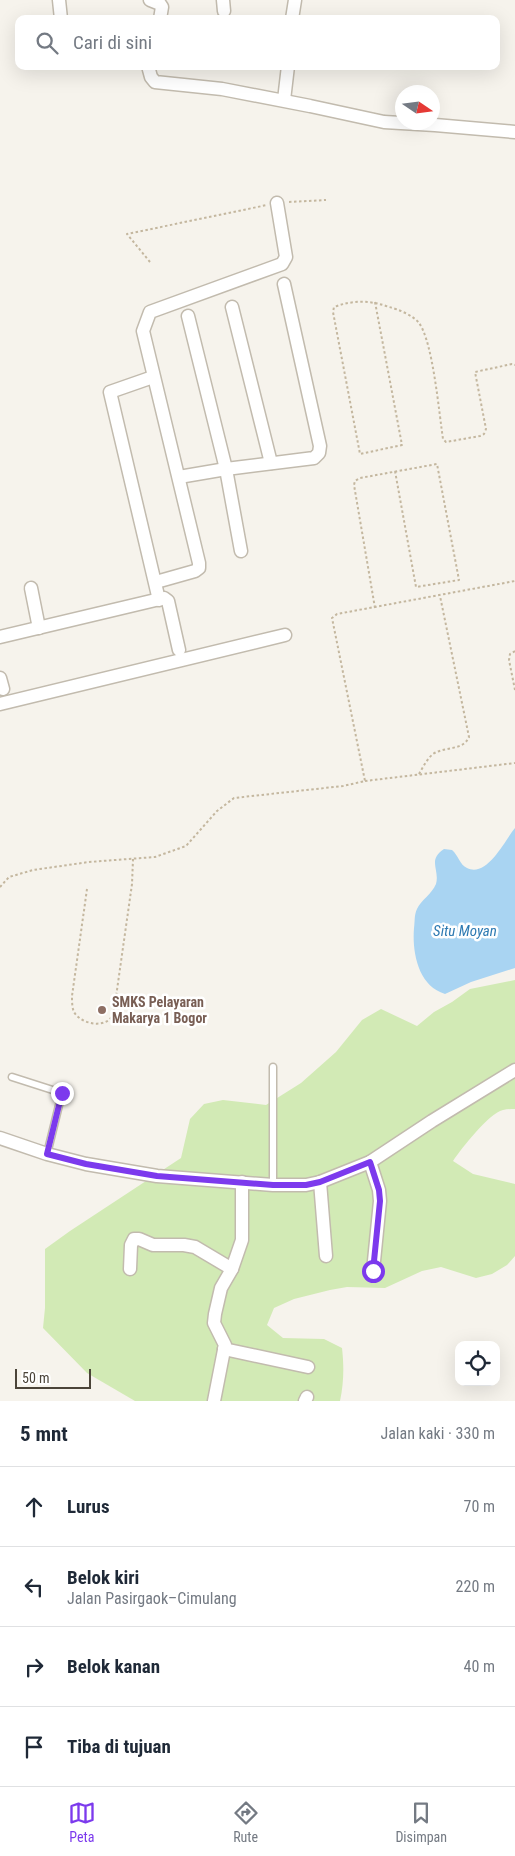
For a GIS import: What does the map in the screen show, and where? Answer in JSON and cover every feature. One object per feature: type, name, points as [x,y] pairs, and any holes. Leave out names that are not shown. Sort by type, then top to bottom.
[{"type":"street","points":[[59,0],[61,15]]},
{"type":"street","points":[[150,0],[160,4],[162,7],[161,15]]},
{"type":"street","points":[[292,15],[294,0]]},
{"type":"street","points":[[149,70],[155,82],[222,89],[284,100],[384,122],[515,132]]},
{"type":"street","points":[[284,100],[288,70]]},
{"type":"street","points":[[156,582],[192,572],[198,568],[199,563],[143,331],[150,312],[282,264],[286,257],[277,203]]},
{"type":"street","points":[[179,477],[314,458],[319,453],[320,446],[284,284]]},
{"type":"street","points":[[232,307],[270,463]]},
{"type":"street","points":[[188,316],[226,469],[241,552]]},
{"type":"street","points":[[153,377],[110,392],[159,600]]},
{"type":"street","points":[[31,588],[39,628]]},
{"type":"street","points":[[0,638],[167,598],[179,650]]},
{"type":"street","points":[[0,704],[285,635]]},
{"type":"street","points":[[0,1138],[47,1154],[86,1164],[157,1176],[273,1185],[306,1185],[320,1182],[370,1162],[515,1070]]},
{"type":"street","points":[[370,1162],[379,1190],[380,1201],[373,1271]]},
{"type":"street","points":[[214,1401],[224,1349],[222,1336],[214,1323],[215,1314],[221,1288],[232,1270],[242,1240],[242,1182]]},
{"type":"street","points":[[320,1182],[326,1256]]},
{"type":"street","points":[[130,1269],[131,1245],[134,1239],[139,1239],[153,1245],[195,1247],[232,1270]]},
{"type":"street","points":[[224,1349],[308,1367]]},
{"type":"lane","points":[[273,1067],[273,1185]]},
{"type":"lane","points":[[12,1077],[62,1093],[47,1154]]},
{"type":"path","points":[[150,262],[127,234],[277,203],[326,200]]},
{"type":"path","points":[[375,302],[402,445],[360,454],[333,312],[334,307],[358,301],[375,302],[396,309],[419,322],[428,341],[443,439],[446,442],[484,434],[486,429],[475,372],[512,364],[515,365]]},
{"type":"path","points":[[375,608],[354,485],[355,481],[360,478],[395,471],[437,464],[459,580],[416,587],[395,471]]},
{"type":"path","points":[[365,780],[332,618],[337,614],[515,581]]},
{"type":"path","points":[[419,774],[428,759],[435,753],[462,745],[467,742],[469,737],[440,596]]},
{"type":"path","points":[[515,651],[510,654],[509,660],[515,690]]},
{"type":"path","points":[[0,887],[9,877],[33,870],[88,862],[155,857],[186,846],[217,811],[234,798],[344,786],[365,780],[515,763]]},
{"type":"path","points":[[87,889],[72,996],[74,1011],[81,1019],[92,1023],[103,1023],[111,1018],[115,1004],[132,884],[133,859]]},
{"type":"green space","points":[[515,980],[515,1109],[503,1110],[490,1118],[462,1148],[453,1161],[473,1174],[515,1184],[515,1256],[507,1265],[492,1274],[476,1278],[441,1267],[422,1271],[385,1288],[347,1287],[330,1290],[294,1299],[274,1308],[267,1325],[283,1338],[324,1339],[342,1348],[343,1374],[340,1401],[135,1401],[87,1373],[43,1328],[45,1249],[181,1158],[190,1119],[204,1104],[223,1100],[266,1105],[301,1083],[336,1052],[362,1020],[381,1009],[417,1026],[434,1012],[470,989]]},
{"type":"water","name":"Situ Moyan","points":[[515,828],[515,968],[471,982],[445,994],[436,990],[428,984],[419,967],[414,947],[414,937],[417,909],[436,884],[436,857],[444,849],[452,850],[465,867],[474,870],[482,868],[495,856]]},
{"type":"place","name":"SMKS Pelayaran Makarya 1 Bogor","points":[[102,1010]]},
{"type":"route","points":[[62,1093],[47,1154],[86,1164],[157,1176],[273,1185],[306,1185],[320,1182],[370,1162],[379,1190],[380,1201],[373,1271]]}]
